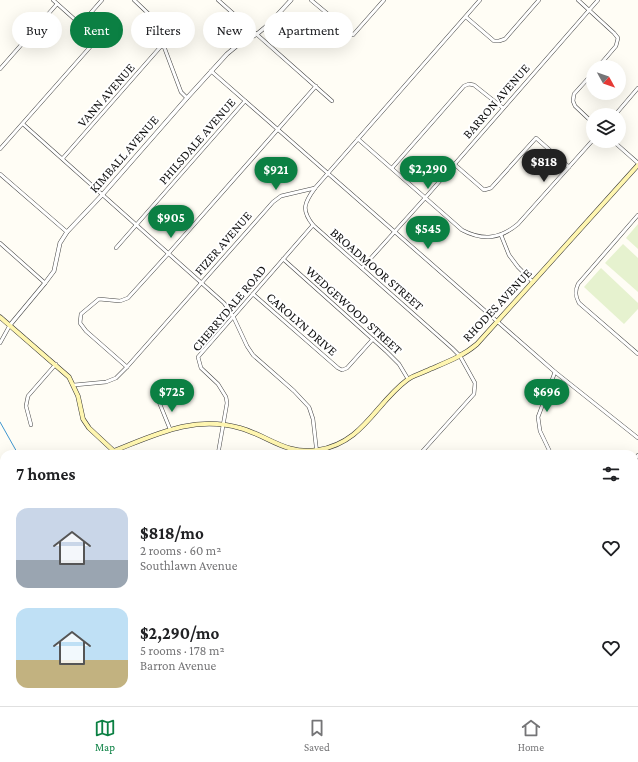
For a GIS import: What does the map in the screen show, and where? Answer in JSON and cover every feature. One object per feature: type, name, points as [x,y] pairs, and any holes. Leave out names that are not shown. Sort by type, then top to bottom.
[{"type":"main road","name":"RHODES AVENUE","points":[[322,450],[344,442],[360,430],[392,394],[408,379],[460,356],[477,344],[638,164]]},
{"type":"main road","points":[[0,317],[56,364],[69,377],[78,396],[84,420],[89,428],[114,450]]},
{"type":"main road","name":"RHODES AVENUE","points":[[121,450],[170,429],[208,423],[224,424],[242,428],[281,446],[296,450]]},
{"type":"street","points":[[53,0],[70,14]]},
{"type":"street","points":[[92,12],[102,0]]},
{"type":"street","points":[[134,0],[147,12]]},
{"type":"street","points":[[218,0],[332,101]]},
{"type":"street","name":"KIMBALL AVENUE","points":[[0,343],[10,325],[54,271],[60,243],[67,232],[103,194],[227,54],[239,44],[257,34],[268,25],[291,0]]},
{"type":"street","points":[[311,0],[353,34],[384,0]]},
{"type":"street","points":[[315,188],[480,0]]},
{"type":"street","points":[[466,17],[494,41],[499,42],[505,39],[539,0]]},
{"type":"street","points":[[578,0],[618,38],[616,46],[604,60]]},
{"type":"street","name":"BARRON AVENUE","points":[[362,268],[598,0]]},
{"type":"street","points":[[0,69],[58,4]]},
{"type":"street","points":[[0,149],[89,48]]},
{"type":"street","name":"VANN AVENUE","points":[[63,158],[159,48]]},
{"type":"street","points":[[164,48],[181,92],[187,98]]},
{"type":"street","points":[[211,71],[556,372],[638,438]]},
{"type":"street","points":[[586,81],[574,94],[573,101],[575,106],[586,116]]},
{"type":"street","points":[[392,168],[464,86],[469,84],[474,85],[503,108]]},
{"type":"street","points":[[127,367],[83,327],[80,323],[82,314],[98,300],[120,301],[128,298],[279,130],[316,86]]},
{"type":"street","points":[[621,108],[638,88]]},
{"type":"street","name":"PHILSDALE AVENUE","points":[[116,248],[245,101]]},
{"type":"street","points":[[23,124],[63,158],[224,303],[233,316],[247,346],[253,355],[294,391],[308,407],[313,419],[317,450]]},
{"type":"street","points":[[454,164],[484,190],[491,188],[536,138],[569,167]]},
{"type":"street","points":[[358,139],[462,230],[473,236],[486,237],[501,235],[518,224],[586,148]]},
{"type":"street","points":[[621,148],[638,164]]},
{"type":"street","points":[[0,174],[67,232]]},
{"type":"street","name":"BROADMOOR STREET","points":[[315,188],[307,197],[305,209],[306,217],[313,225],[452,348],[460,356],[475,383],[474,394],[424,450]]},
{"type":"street","name":"FIZER AVENUE","points":[[74,385],[106,382],[116,378],[273,202],[281,196],[315,188]]},
{"type":"street","points":[[638,215],[578,284],[576,294],[579,303],[638,354]]},
{"type":"street","name":"CHERRYDALE ROAD","points":[[219,450],[227,403],[226,397],[218,384],[201,368],[198,357],[313,225]]},
{"type":"street","points":[[501,235],[509,255],[518,267],[533,282]]},
{"type":"street","points":[[0,244],[45,283]]},
{"type":"street","name":"WEDGEWOOD STREET","points":[[283,259],[373,339],[399,364],[408,379]]},
{"type":"street","name":"CAROLYN DRIVE","points":[[253,294],[342,370],[347,368],[373,339]]},
{"type":"street","points":[[31,425],[26,406],[28,396],[56,364]]},
{"type":"street","points":[[549,450],[540,430],[538,417],[556,372]]},
{"type":"street","points":[[159,402],[170,429]]},
{"type":"green space","points":[[638,224],[638,249],[626,238]]},
{"type":"green space","points":[[623,244],[638,258],[638,292],[605,263]]},
{"type":"green space","points":[[601,268],[638,303],[638,309],[624,324],[584,287]]},
{"type":"waterway","points":[[0,422],[16,450]]}]
